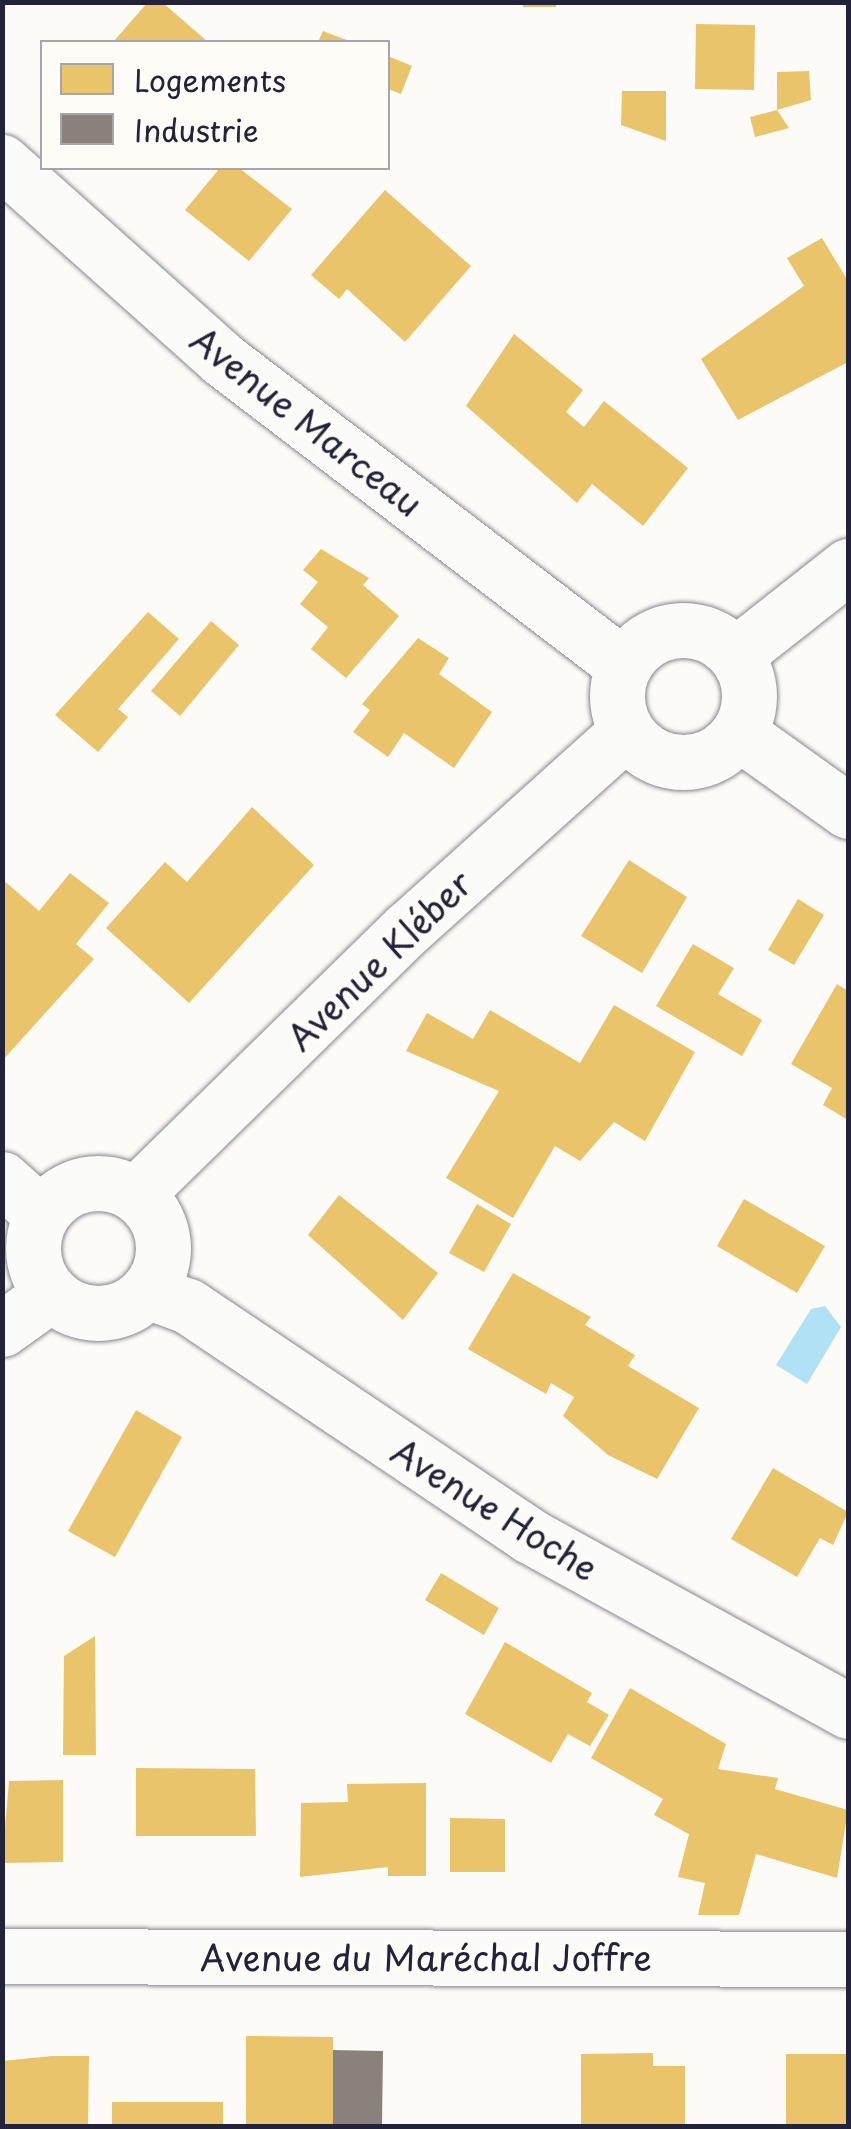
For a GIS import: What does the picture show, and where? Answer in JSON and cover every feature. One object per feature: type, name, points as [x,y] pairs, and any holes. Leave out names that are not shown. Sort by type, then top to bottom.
[{"type":"street","name":"Avenue Marceau","points":[[2,162],[222,359],[624,665]]},
{"type":"street","points":[[735,655],[848,566]]},
{"type":"street","points":[[664,632],[715,638],[735,655],[749,707],[740,733],[696,762],[669,762],[626,732],[616,699],[624,665],[664,632]]},
{"type":"street","name":"Avenue Kléber","points":[[137,1194],[407,929],[626,732]]},
{"type":"street","points":[[740,733],[848,811]]},
{"type":"street","points":[[85,1182],[137,1194],[161,1226],[152,1293],[112,1312],[84,1312],[51,1294],[35,1269],[22,1196],[85,1182]]},
{"type":"street","name":"Avenue Hoche","points":[[152,1293],[188,1306],[530,1536],[848,1711]]},
{"type":"street","points":[[2,1329],[51,1294]]},
{"type":"street","name":"Avenue du Maréchal Joffre","points":[[2,1956],[848,1959]]},
{"type":"water","points":[[825,1306],[841,1327],[807,1384],[776,1365],[811,1309]]},
{"type":"building: Logements","points":[[148,2],[162,2],[206,40],[115,40]]},
{"type":"building: Logements","points":[[523,2],[557,2],[556,7],[523,7]]},
{"type":"building: Logements","points":[[696,24],[755,25],[754,90],[695,89]]},
{"type":"building: Logements","points":[[323,31],[347,40],[319,40]]},
{"type":"building: Logements","points":[[390,57],[412,66],[401,94],[390,90]]},
{"type":"building: Logements","points":[[809,71],[811,100],[777,110],[777,72]]},
{"type":"building: Logements","points":[[622,91],[666,91],[666,141],[621,125]]},
{"type":"building: Logements","points":[[777,110],[789,128],[755,137],[750,117]]},
{"type":"building: Logements","points":[[218,170],[242,170],[292,209],[249,261],[185,210]]},
{"type":"building: Logements","points":[[385,190],[471,266],[405,342],[347,289],[339,299],[311,275]]},
{"type":"building: Logements","points":[[822,238],[848,281],[848,362],[738,420],[701,359],[804,286],[787,258]]},
{"type":"building: Logements","points":[[514,334],[583,390],[566,412],[584,427],[604,401],[688,468],[643,526],[592,484],[577,503],[466,406]]},
{"type":"building: Logements","points":[[321,549],[369,578],[363,585],[399,616],[346,678],[311,649],[328,627],[300,604],[318,582],[303,570]]},
{"type":"building: Logements","points":[[148,612],[179,639],[118,709],[128,717],[98,752],[55,715]]},
{"type":"building: Logements","points":[[211,621],[239,645],[180,716],[151,691]]},
{"type":"building: Logements","points":[[418,638],[449,658],[439,674],[492,712],[454,768],[404,733],[388,757],[353,732],[370,710],[362,704]]},
{"type":"building: Logements","points":[[252,807],[314,865],[189,1003],[106,928],[165,862],[187,882]]},
{"type":"building: Logements","points":[[629,860],[687,897],[642,973],[581,936]]},
{"type":"building: Logements","points":[[70,873],[109,903],[76,944],[94,959],[2,1061],[2,879],[39,911]]},
{"type":"building: Logements","points":[[798,899],[824,915],[794,965],[768,950]]},
{"type":"building: Logements","points":[[693,944],[734,968],[718,994],[762,1020],[742,1056],[656,1006]]},
{"type":"building: Logements","points":[[837,984],[848,991],[848,1120],[823,1105],[832,1088],[791,1064]]},
{"type":"building: Logements","points":[[614,1005],[695,1052],[645,1141],[614,1122],[580,1161],[555,1146],[513,1218],[446,1178],[499,1091],[406,1051],[427,1013],[473,1039],[490,1010],[580,1063]]},
{"type":"building: Logements","points":[[339,1195],[438,1273],[403,1320],[308,1235]]},
{"type":"building: Logements","points":[[744,1199],[825,1246],[797,1293],[717,1246]]},
{"type":"building: Logements","points":[[477,1204],[511,1224],[484,1272],[449,1253]]},
{"type":"building: Logements","points":[[513,1273],[591,1317],[585,1325],[635,1355],[628,1366],[699,1408],[657,1479],[608,1455],[563,1416],[574,1397],[551,1383],[546,1394],[468,1349]]},
{"type":"building: Logements","points":[[136,1410],[182,1437],[115,1557],[68,1531]]},
{"type":"building: Logements","points":[[773,1468],[848,1512],[833,1545],[820,1538],[797,1577],[731,1539]]},
{"type":"building: Logements","points":[[441,1573],[499,1608],[484,1635],[425,1600]]},
{"type":"building: Logements","points":[[95,1636],[96,1755],[63,1755],[64,1656]]},
{"type":"building: Logements","points":[[505,1642],[592,1693],[587,1702],[609,1715],[590,1746],[568,1734],[551,1763],[465,1714]]},
{"type":"building: Logements","points":[[630,1688],[726,1744],[718,1769],[778,1778],[775,1789],[848,1810],[837,1878],[756,1854],[739,1915],[698,1915],[705,1883],[678,1877],[689,1834],[654,1815],[663,1799],[591,1758]]},
{"type":"building: Logements","points":[[136,1768],[255,1769],[256,1836],[136,1836]]},
{"type":"building: Logements","points":[[63,1780],[63,1862],[2,1863],[9,1781]]},
{"type":"building: Logements","points":[[426,1783],[426,1876],[388,1876],[388,1867],[300,1877],[301,1803],[348,1802],[347,1784]]},
{"type":"building: Logements","points":[[450,1818],[505,1819],[505,1872],[450,1872]]},
{"type":"building: Logements","points":[[246,2036],[333,2037],[333,2126],[246,2126]]},
{"type":"building: Logements","points":[[653,2053],[653,2066],[685,2066],[685,2126],[581,2126],[581,2054]]},
{"type":"building: Logements","points":[[786,2054],[848,2054],[848,2126],[786,2126]]},
{"type":"building: Logements","points":[[89,2056],[88,2126],[2,2126],[2,2061]]},
{"type":"building: Logements","points":[[112,2102],[223,2102],[223,2126],[112,2126]]},
{"type":"building: Industrie","points":[[333,2050],[383,2051],[382,2126],[333,2126]]}]
